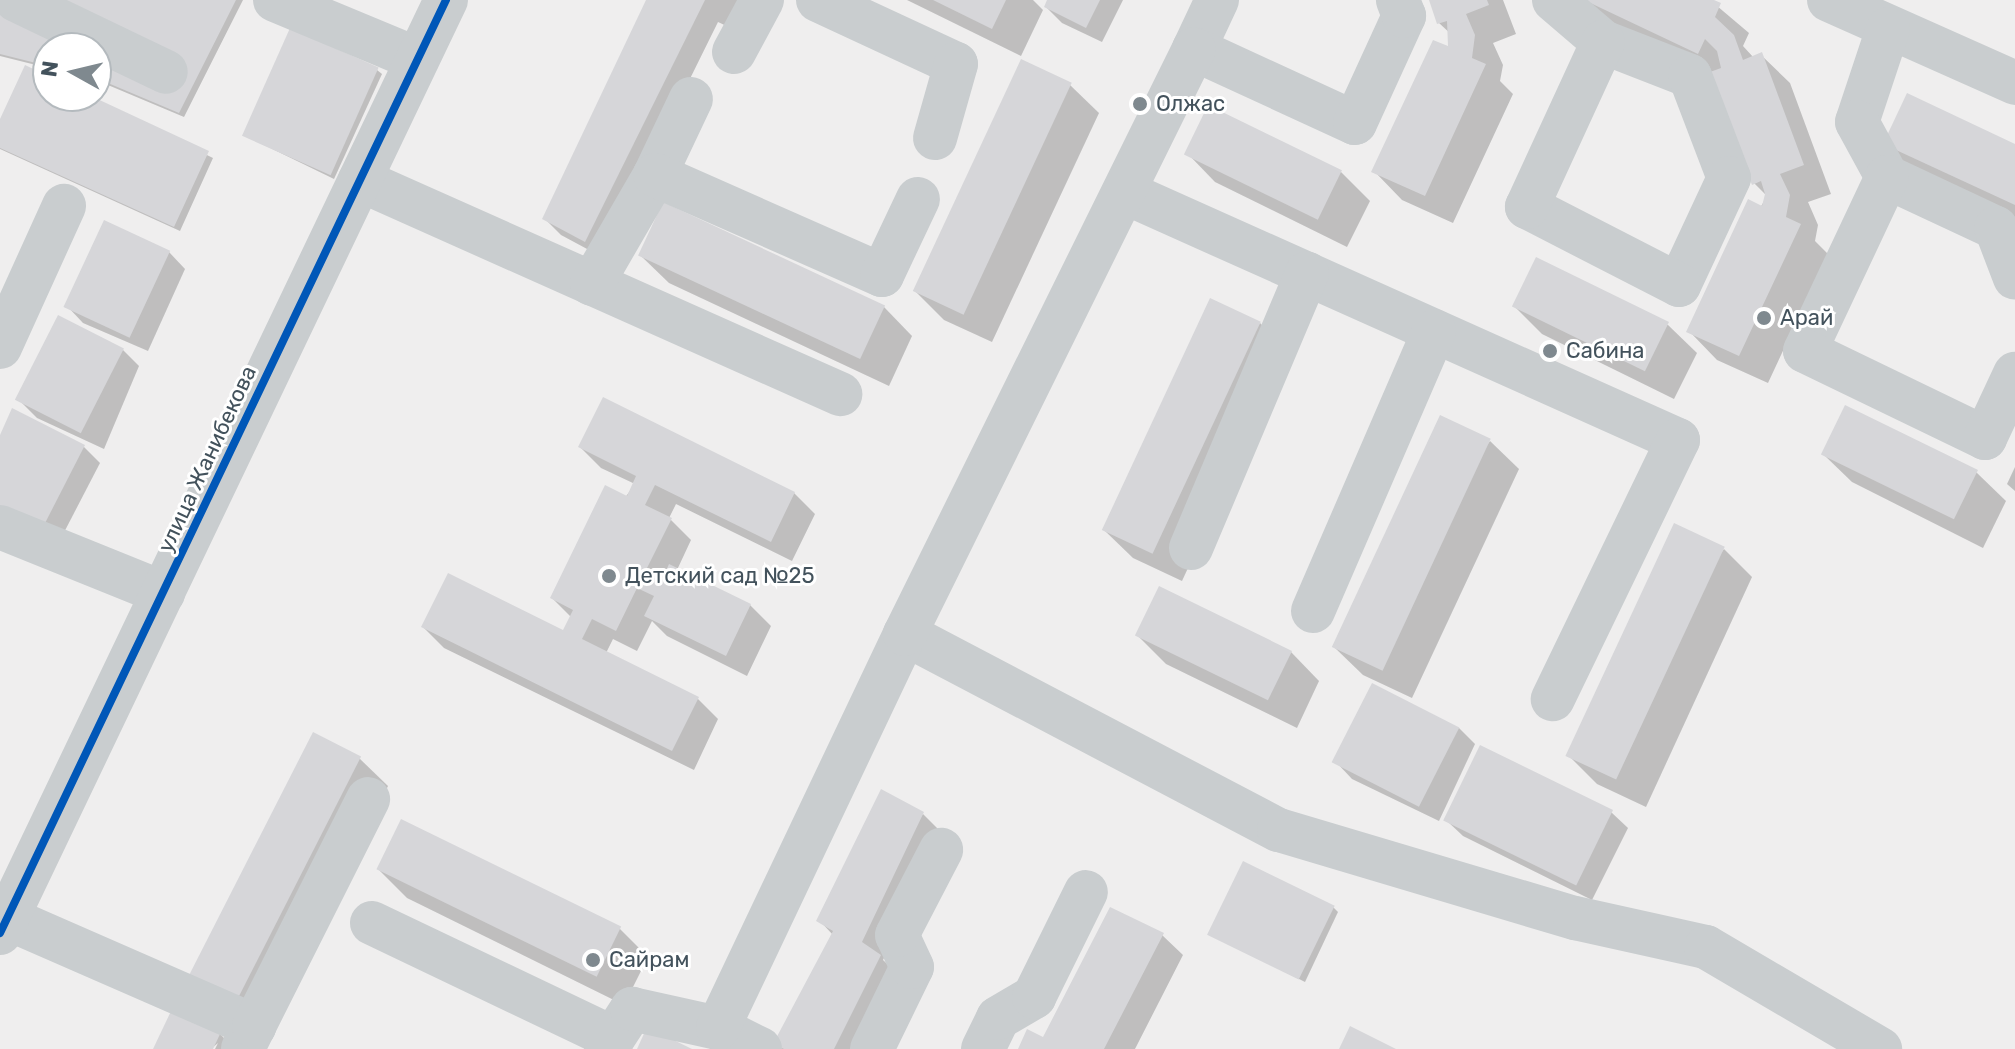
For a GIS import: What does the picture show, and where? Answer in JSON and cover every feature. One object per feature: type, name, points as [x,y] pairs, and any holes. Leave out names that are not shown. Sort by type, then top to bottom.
[{"type":"street","points":[[16,0],[166,72]]},
{"type":"street","points":[[275,0],[417,59]]},
{"type":"street","name":"улица Жанибекова","points":[[4,925],[446,0]]},
{"type":"street","points":[[734,52],[762,0]]},
{"type":"street","points":[[818,0],[956,64],[935,138]]},
{"type":"street","points":[[718,1028],[905,634],[1217,0]]},
{"type":"street","points":[[1194,49],[1355,123],[1404,16],[1398,0]]},
{"type":"street","points":[[1554,0],[1603,42],[1690,76],[1729,178],[1679,285],[1527,207],[1603,42]]},
{"type":"street","points":[[1829,0],[1888,29],[2015,83]]},
{"type":"street","points":[[1888,29],[1857,122],[1887,177],[1996,228],[2015,278]]},
{"type":"street","points":[[592,284],[655,175],[691,99]]},
{"type":"street","points":[[655,175],[882,275],[918,199]]},
{"type":"street","points":[[1887,177],[1805,351],[1985,438],[2015,374]]},
{"type":"street","points":[[360,180],[840,394]]},
{"type":"street","points":[[1124,192],[1678,440],[1553,699]]},
{"type":"street","points":[[0,347],[64,206]]},
{"type":"street","points":[[1191,548],[1307,274]]},
{"type":"street","points":[[1313,611],[1434,331]]},
{"type":"street","points":[[0,527],[163,593]]},
{"type":"street","points":[[905,634],[1279,830],[1575,918],[1706,947],[1880,1049]]},
{"type":"street","points":[[4,925],[248,1037],[368,799]]},
{"type":"street","points":[[872,1049],[912,967],[897,935],[941,850]]},
{"type":"street","points":[[983,1049],[998,1018],[1034,997],[1086,892]]},
{"type":"street","points":[[372,923],[609,1044],[632,1009],[718,1028],[760,1049]]},
{"type":"building","points":[[0,0],[236,0],[179,113],[112,85],[112,32],[32,32],[32,62],[0,54]]},
{"type":"building","points":[[646,0],[705,0],[585,242],[542,219]]},
{"type":"building","points":[[933,0],[1006,0],[992,29]]},
{"type":"building","points":[[1047,0],[1100,0],[1086,28],[1044,7]]},
{"type":"building","points":[[1429,0],[1487,0],[1489,5],[1466,14],[1475,35],[1472,58],[1486,64],[1425,196],[1371,172],[1433,40],[1448,46],[1447,21],[1437,24]]},
{"type":"building","points":[[1584,0],[1714,0],[1721,3],[1715,17],[1734,35],[1743,60],[1762,52],[1804,165],[1780,174],[1790,195],[1786,217],[1801,224],[1739,356],[1686,332],[1748,199],[1762,206],[1765,194],[1761,181],[1752,185],[1710,72],[1721,68],[1717,51],[1705,39],[1698,54]]},
{"type":"building","points":[[290,28],[379,67],[331,175],[242,136]]},
{"type":"building","points":[[1021,59],[1072,83],[964,315],[913,291]]},
{"type":"building","points":[[25,65],[32,68],[32,112],[112,112],[112,106],[209,151],[174,227],[0,148],[0,119]]},
{"type":"building","points":[[1907,93],[2015,144],[2015,205],[1883,144]]},
{"type":"building","points":[[1208,105],[1342,170],[1318,220],[1184,154]]},
{"type":"building","points":[[663,202],[885,306],[860,359],[638,255]]},
{"type":"building","points":[[104,220],[170,251],[130,338],[63,307]]},
{"type":"building","points":[[1536,257],[1669,322],[1645,371],[1512,306]]},
{"type":"building","points":[[1210,298],[1261,322],[1153,554],[1102,530]]},
{"type":"building","points":[[58,315],[124,349],[81,433],[15,400]]},
{"type":"building","name":"Детский сад №25","points":[[603,397],[795,492],[771,542],[655,485],[645,505],[672,518],[646,570],[663,578],[669,564],[751,604],[726,656],[644,616],[654,596],[637,588],[616,631],[592,619],[582,639],[699,697],[672,751],[421,627],[448,573],[563,630],[573,610],[550,598],[605,485],[627,496],[636,476],[578,447]]},
{"type":"building","points":[[1845,405],[1978,470],[1954,519],[1821,454]]},
{"type":"building","points":[[12,408],[85,445],[42,529],[0,509],[0,435]]},
{"type":"building","points":[[1440,415],[1491,439],[1383,671],[1332,647]]},
{"type":"building","points":[[1674,523],[1725,547],[1616,780],[1565,756]]},
{"type":"building","points":[[1159,586],[1292,651],[1268,700],[1135,635]]},
{"type":"building","points":[[1372,683],[1459,727],[1419,807],[1332,762]]},
{"type":"building","points":[[313,732],[361,757],[236,1002],[188,977]]},
{"type":"building","points":[[1480,745],[1613,810],[1576,885],[1443,820]]},
{"type":"building","points":[[881,789],[924,812],[862,942],[881,955],[834,1049],[784,1049],[773,1044],[833,931],[816,921]]},
{"type":"building","points":[[401,819],[621,926],[597,977],[376,869]]},
{"type":"building","points":[[1243,861],[1335,906],[1299,979],[1207,935]]},
{"type":"building","points":[[1110,907],[1164,933],[1104,1049],[1018,1049],[1027,1029],[1043,1037]]},
{"type":"building","points":[[172,1009],[221,1032],[213,1049],[153,1049]]},
{"type":"building","points":[[1350,1026],[1396,1049],[1339,1049]]},
{"type":"building","points":[[647,1027],[692,1049],[637,1049]]},
{"type":"cycle path","points":[[0,933],[446,0]]},
{"type":"place","name":"Олжас","points":[[1140,104]]},
{"type":"place","name":"Арай","points":[[1764,318]]},
{"type":"place","name":"Сабина","points":[[1550,351]]},
{"type":"place","name":"Детский сад №25","points":[[609,576]]},
{"type":"place","name":"Сайрам","points":[[593,960]]}]
